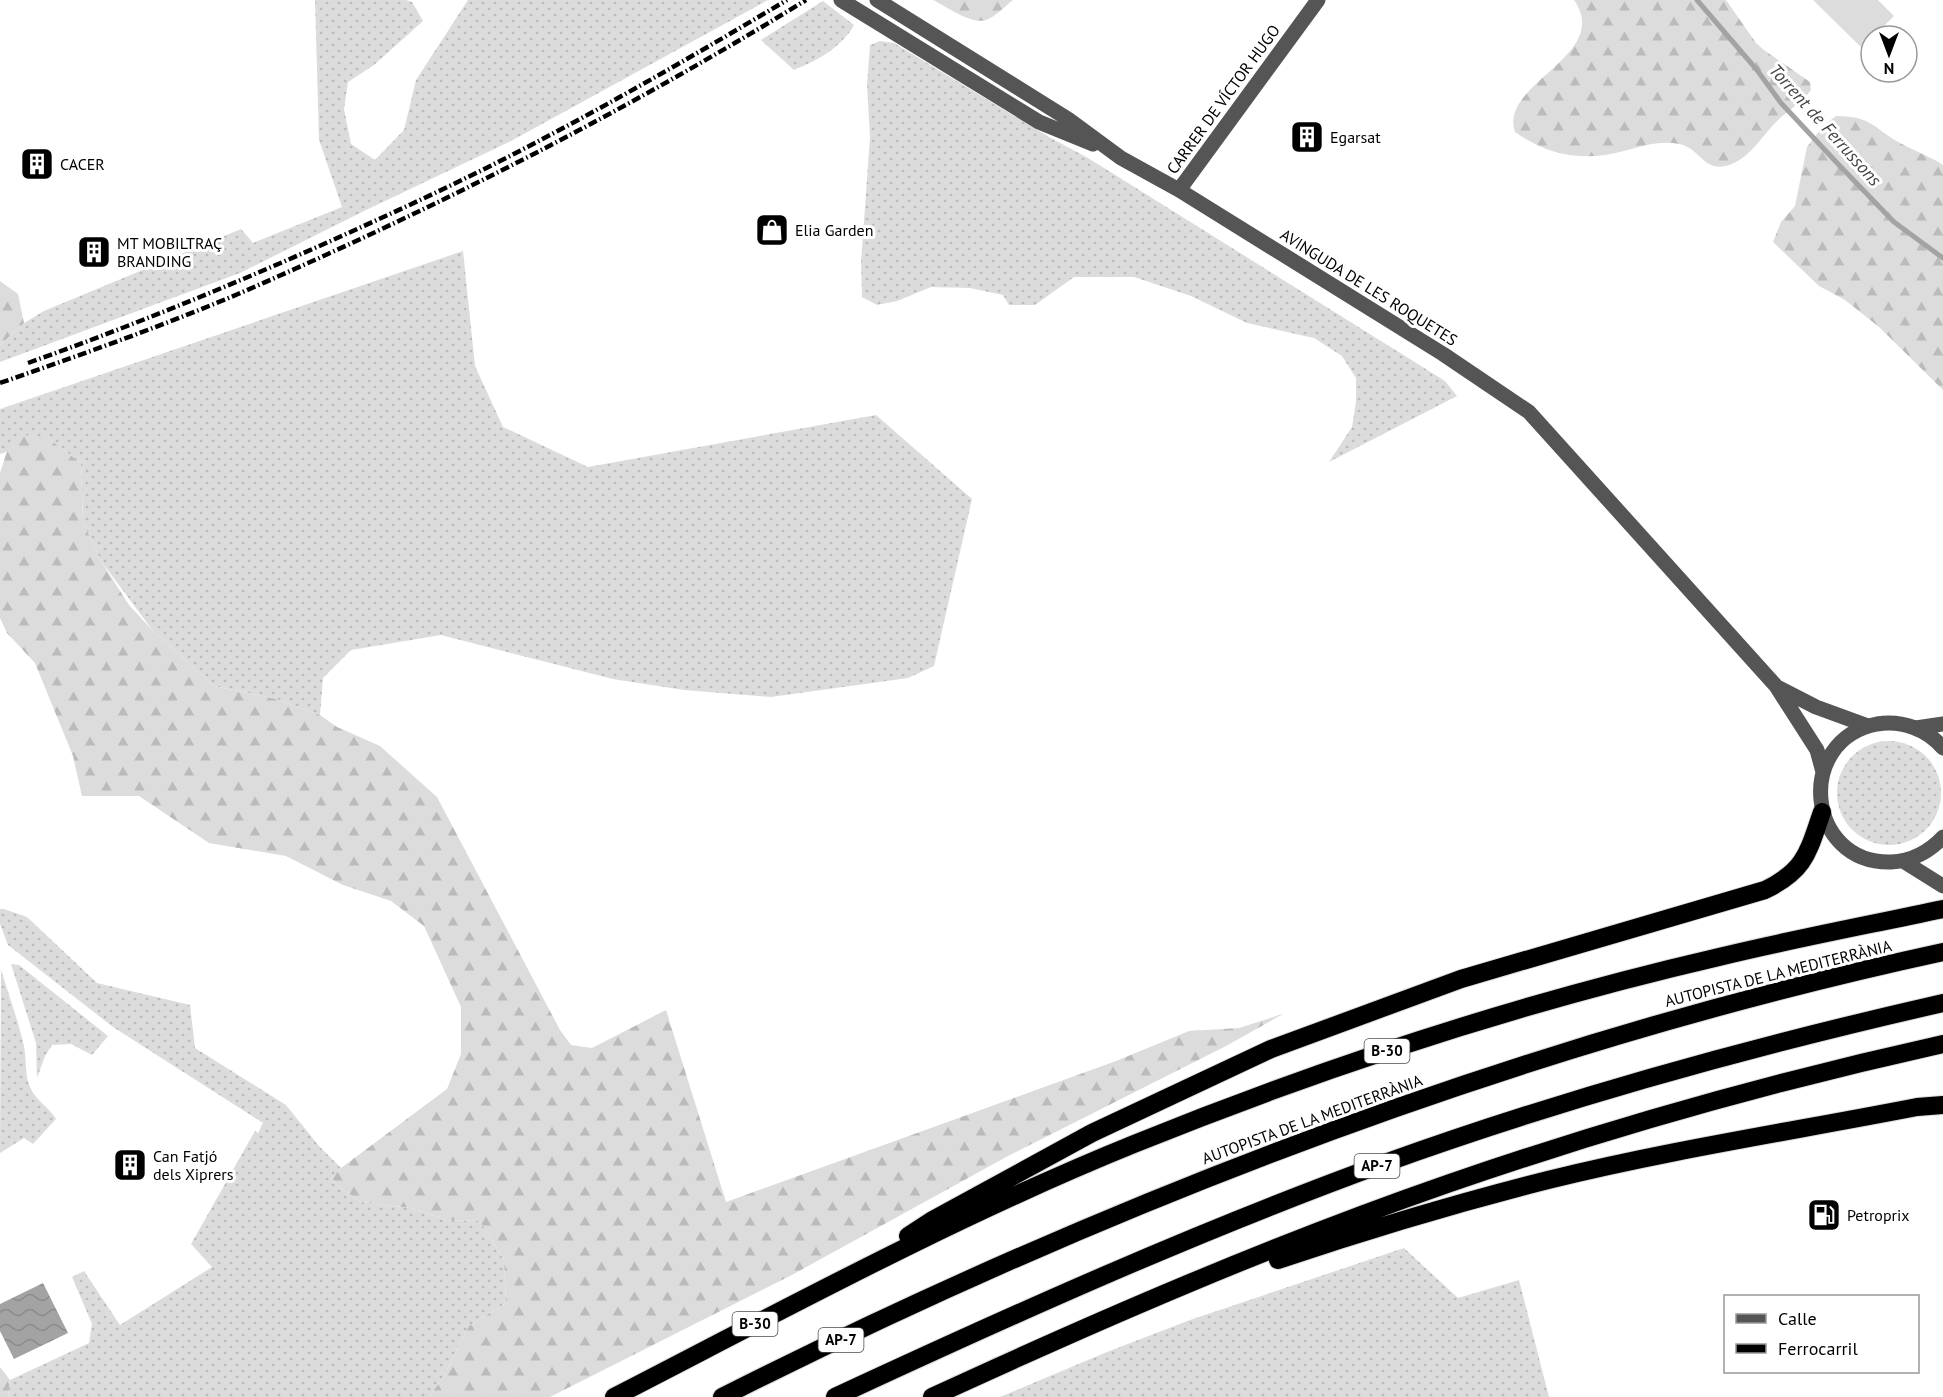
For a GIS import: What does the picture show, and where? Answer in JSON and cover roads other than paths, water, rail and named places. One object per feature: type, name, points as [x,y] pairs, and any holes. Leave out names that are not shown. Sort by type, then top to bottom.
[{"type":"highway","points":[[858,1272],[931,1221],[1092,1133],[1271,1049],[1461,979],[1765,890],[1792,874],[1802,863],[1809,851],[1822,812]]},
{"type":"highway","name":"B-30","points":[[614,1397],[858,1272],[1058,1177],[1123,1149],[1292,1084],[1379,1053],[1534,1005],[1718,957],[1943,909]]},
{"type":"highway","name":"AUTOPISTA DE LA MEDITERRÀNIA","points":[[722,1397],[906,1309],[1055,1242],[1316,1136],[1473,1082],[1639,1029],[1809,984],[1943,952]]},
{"type":"highway","name":"AP-7","points":[[835,1397],[1165,1249],[1387,1162],[1603,1091],[1758,1048],[1943,1003]]},
{"type":"highway","points":[[932,1397],[1109,1317],[1352,1218],[1556,1147],[1738,1094],[1832,1069],[1943,1044]]},
{"type":"highway","points":[[1109,1317],[1325,1244],[1548,1180],[1882,1114],[1943,1105]]},
{"type":"street","points":[[842,0],[1039,122],[1112,152]]},
{"type":"street","name":"AVINGUDA DE LES ROQUETES","points":[[877,0],[1068,119],[1112,152],[1179,190],[1443,354],[1529,412],[1776,686],[1817,750],[1823,772]]},
{"type":"street","name":"CARRER DE VÍCTOR HUGO","points":[[1179,190],[1318,0]]},
{"type":"street","name":"AVINGUDA DE LES ROQUETES","points":[[1776,686],[1816,707],[1868,726]]},
{"type":"street","points":[[1943,724],[1916,728],[1888,723],[1868,726],[1854,732],[1832,752],[1823,772],[1820,792],[1822,812],[1834,835],[1853,852],[1877,861],[1903,861],[1927,851],[1943,837]]},
{"type":"street","points":[[1916,728],[1930,736],[1943,748]]},
{"type":"street","points":[[1903,861],[1943,886]]},
{"type":"water","points":[[43,1283],[68,1333],[14,1359],[0,1331],[0,1304]]},
{"type":"waterway","name":"Torrent de Ferrussons","points":[[1697,0],[1757,70],[1781,103],[1839,165],[1894,222],[1943,258]]},
{"type":"railway","points":[[28,363],[235,282],[437,192],[526,148],[614,100],[787,0]]},
{"type":"railway","points":[[0,383],[209,306],[384,228],[598,120],[806,0]]},
{"type":"place","name":"Egarsat","points":[[1307,137]]},
{"type":"place","name":"CACER","points":[[37,164]]},
{"type":"place","name":"Elia Garden","points":[[772,230]]},
{"type":"place","name":"MT MOBILTRAÇ BRANDING","points":[[94,252]]},
{"type":"place","name":"Can Fatjó dels Xiprers","points":[[130,1165]]},
{"type":"place","name":"Petroprix","points":[[1824,1215]]}]
